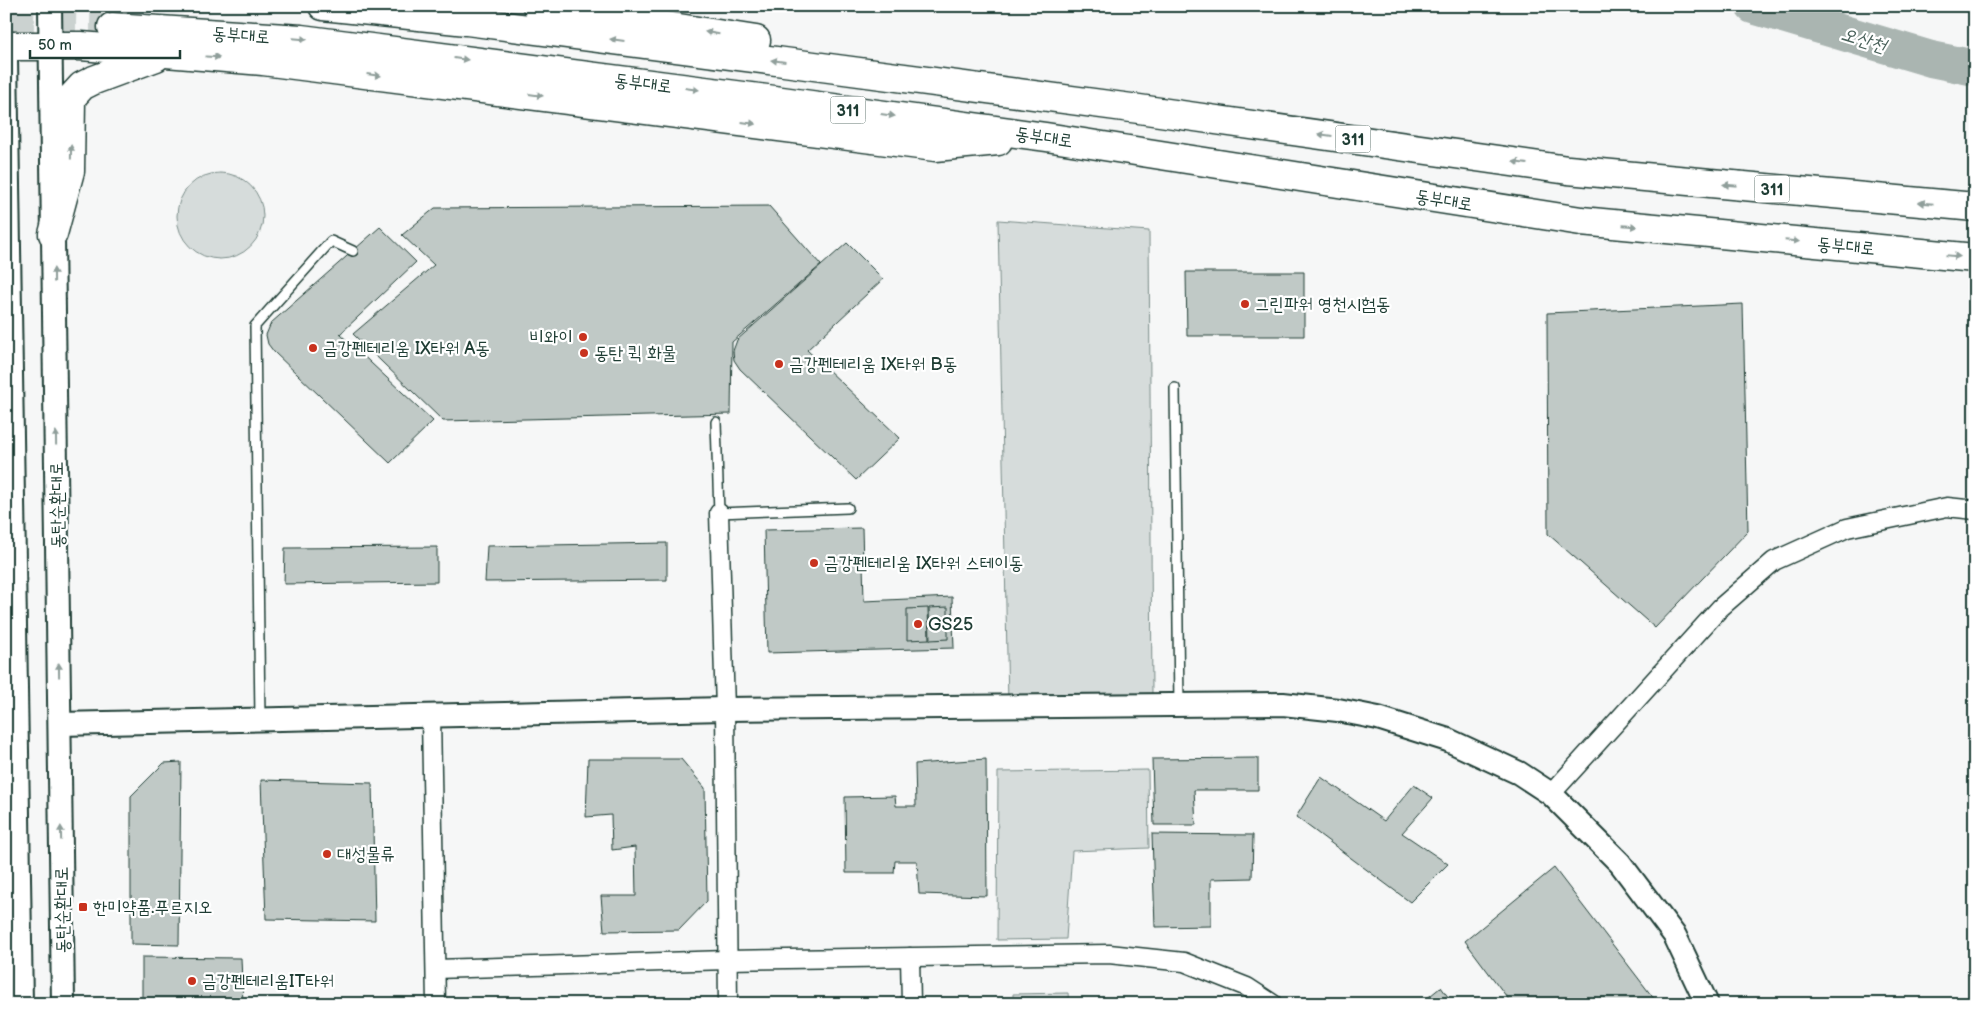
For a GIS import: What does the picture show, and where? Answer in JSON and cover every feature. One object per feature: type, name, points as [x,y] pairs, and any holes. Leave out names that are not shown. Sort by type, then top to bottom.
[{"type":"highway","name":"311","points":[[323,6],[467,20],[1139,109],[1568,170],[1975,207]]},
{"type":"highway","points":[[537,6],[985,75],[1139,109]]},
{"type":"highway","name":"동부대로","points":[[112,27],[301,39],[767,99],[1046,137],[1581,221],[1975,258]]},
{"type":"highway","points":[[6,46],[81,46],[263,61],[935,147],[1046,137]]},
{"type":"highway","points":[[53,234],[70,171],[71,98],[82,86],[94,80],[164,54]]},
{"type":"street","name":"동탄순환대로","points":[[50,6],[63,1004]]},
{"type":"street","points":[[6,58],[11,715],[21,1004]]},
{"type":"street","points":[[1551,794],[1720,608],[1774,561],[1847,528],[1948,507],[1975,510]]},
{"type":"street","points":[[720,513],[728,1004]]},
{"type":"street","points":[[60,724],[724,709],[1283,704],[1338,710],[1378,718],[1448,740],[1518,773],[1551,794],[1620,863],[1675,936],[1707,1004]]},
{"type":"street","points":[[431,716],[436,1004]]},
{"type":"street","points":[[436,969],[727,960],[1110,954],[1184,962],[1246,986],[1273,1004]]},
{"type":"street","points":[[910,957],[911,1004]]},
{"type":"lane","points":[[260,719],[255,326],[332,241],[353,251]]},
{"type":"lane","points":[[1175,388],[1179,705]]},
{"type":"lane","points":[[716,422],[720,513],[848,508]]},
{"type":"shaded area","points":[[212,173],[228,173],[237,176],[251,185],[260,199],[263,216],[260,233],[251,247],[237,256],[228,259],[212,259],[196,252],[184,240],[177,224],[177,208],[184,192],[196,180]]},
{"type":"shaded area","points":[[998,220],[1149,231],[1152,697],[1008,704]]},
{"type":"shaded area","points":[[1148,770],[1149,848],[1072,851],[1066,939],[997,940],[998,772]]},
{"type":"shaded area","points":[[1068,993],[1069,1004],[1013,1004],[1013,994]]},
{"type":"building","points":[[769,206],[821,265],[732,342],[731,414],[443,421],[353,334],[434,265],[402,235],[435,208]]},
{"type":"building","name":"금강펜테리움 IX타워 A동","points":[[380,227],[416,262],[340,334],[433,421],[390,463],[274,352],[268,344],[266,335],[271,323]]},
{"type":"building","name":"금강펜테리움 IX타워 B동","points":[[847,243],[883,279],[807,350],[900,438],[856,480],[740,369],[734,360],[733,351],[737,340]]},
{"type":"building","name":"그린파워 영천시험동","points":[[1186,272],[1304,272],[1304,336],[1187,336]]},
{"type":"building","points":[[1743,304],[1748,531],[1655,628],[1548,534],[1547,313]]},
{"type":"building","name":"금강펜테리움 IX타워 스테이동","points":[[862,528],[864,601],[952,597],[954,648],[767,653],[764,530]]},
{"type":"building","points":[[667,543],[667,580],[485,582],[487,546]]},
{"type":"building","points":[[437,547],[437,582],[284,584],[285,548]]},
{"type":"building","points":[[948,607],[948,639],[930,640],[929,608]]},
{"type":"building","name":"GS25","points":[[928,608],[929,639],[907,640],[907,609]]},
{"type":"building","points":[[1258,758],[1258,790],[1194,790],[1196,825],[1154,825],[1152,759]]},
{"type":"building","points":[[588,759],[681,759],[705,788],[707,901],[679,930],[604,931],[601,896],[636,896],[635,847],[612,850],[611,815],[586,817]]},
{"type":"building","points":[[986,759],[987,896],[919,894],[917,861],[895,861],[894,873],[846,873],[845,797],[895,796],[896,806],[916,806],[915,764]]},
{"type":"building","points":[[181,762],[179,945],[131,944],[131,796],[164,763]]},
{"type":"building","points":[[1321,777],[1384,821],[1414,785],[1433,798],[1402,833],[1448,864],[1410,902],[1296,817]]},
{"type":"building","points":[[261,780],[372,783],[375,921],[266,919]]},
{"type":"building","points":[[1152,834],[1253,835],[1252,878],[1211,879],[1211,926],[1155,927]]},
{"type":"building","points":[[1554,868],[1658,1004],[1512,1004],[1465,941]]},
{"type":"building","name":"금강펜테리움IT타워","points":[[142,957],[241,958],[243,1004],[142,1004]]},
{"type":"building","points":[[1441,987],[1453,1004],[1420,1004]]},
{"type":"building","points":[[681,1000],[685,1004],[591,1004],[591,1003]]},
{"type":"waterway","name":"오산천","points":[[1753,6],[1931,59],[1975,68]]},
{"type":"tunnel","points":[[6,25],[112,27]]},
{"type":"place","name":"그린파워 영천시험동","points":[[1245,304]]},
{"type":"place","name":"비와이","points":[[583,337]]},
{"type":"place","name":"금강펜테리움 IX타워 A동","points":[[313,348]]},
{"type":"place","name":"동탄 퀵 화물","points":[[584,353]]},
{"type":"place","name":"금강펜테리움 IX타워 B동","points":[[779,364]]},
{"type":"place","name":"금강펜테리움 IX타워 스테이동","points":[[814,563]]},
{"type":"place","name":"GS25","points":[[918,624]]},
{"type":"place","name":"대성물류","points":[[327,854]]},
{"type":"place","name":"한미약품.푸르지오","points":[[83,907]]},
{"type":"place","name":"금강펜테리움IT타워","points":[[192,981]]}]
